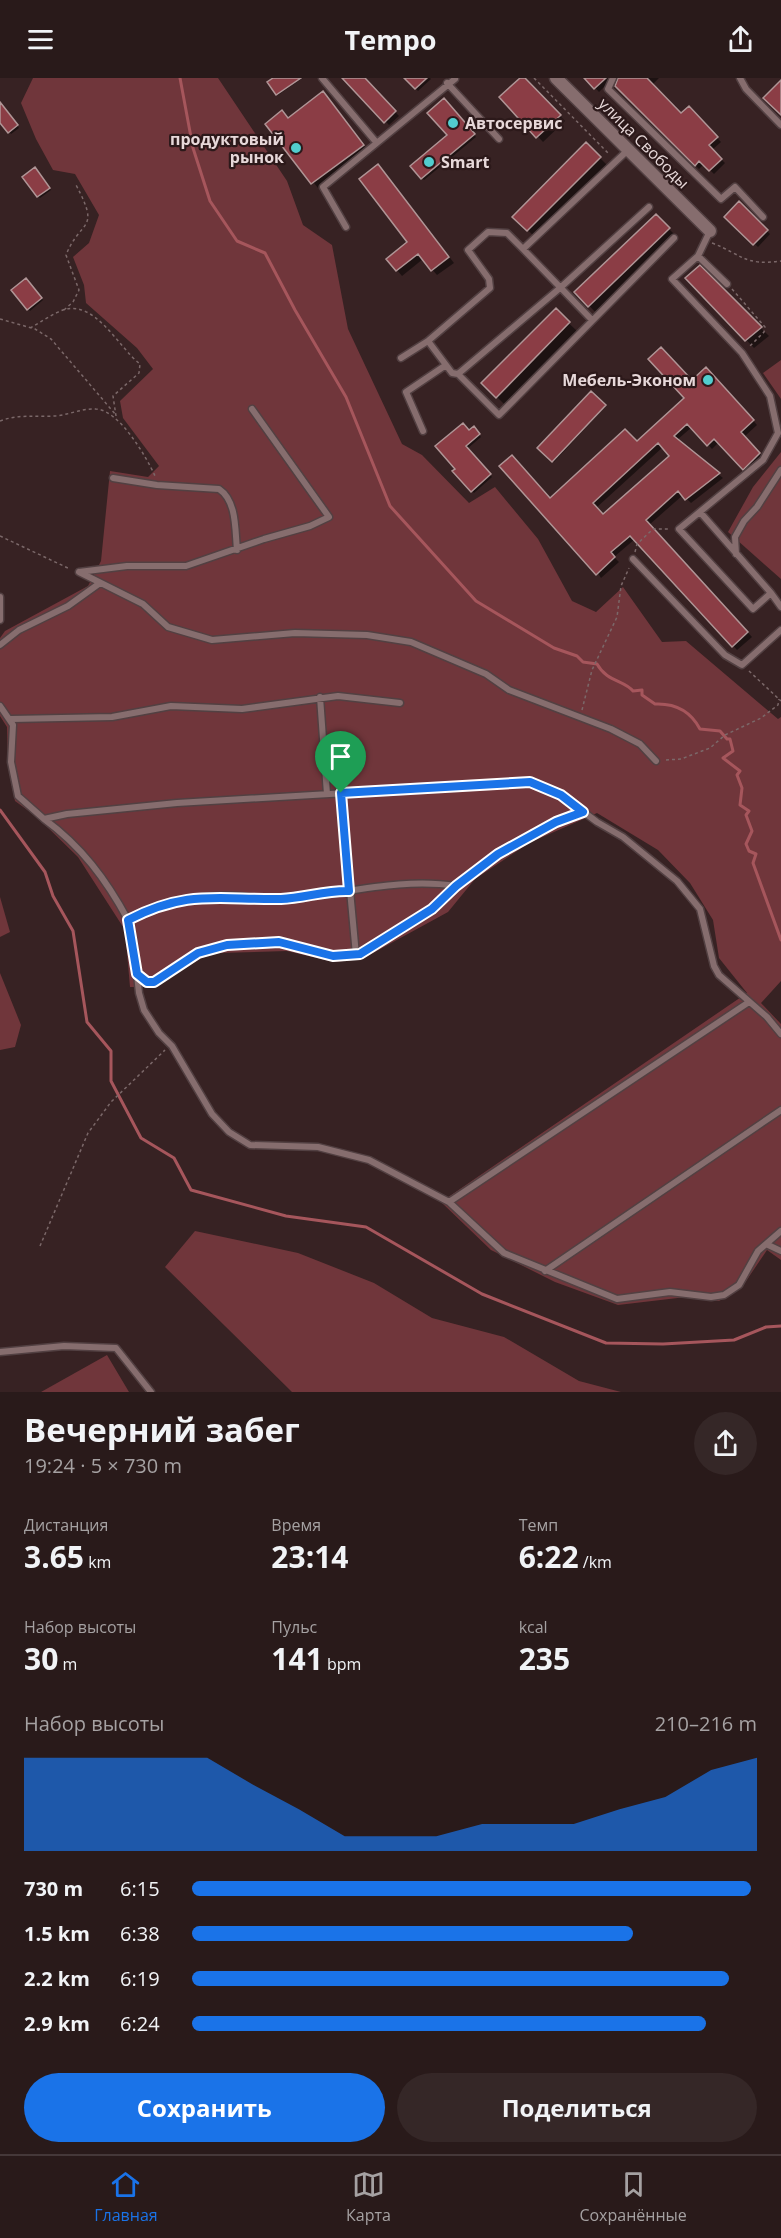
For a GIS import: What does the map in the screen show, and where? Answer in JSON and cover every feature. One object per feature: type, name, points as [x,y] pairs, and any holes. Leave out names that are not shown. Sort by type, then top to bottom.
[{"type":"street","name":"улица Свободы","points":[[558,79],[708,236]]},
{"type":"lane","points":[[322,78],[328,81],[376,142]]},
{"type":"lane","points":[[346,228],[323,187],[455,78]]},
{"type":"lane","points":[[613,78],[608,89],[721,199],[735,187],[763,217]]},
{"type":"lane","points":[[740,78],[746,89],[781,125]]},
{"type":"lane","points":[[447,83],[498,139]]},
{"type":"lane","points":[[523,249],[628,150]]},
{"type":"lane","points":[[458,374],[560,288],[649,207]]},
{"type":"lane","points":[[401,358],[428,341],[490,288],[489,279],[468,250],[488,232],[507,233],[592,320]]},
{"type":"lane","points":[[708,236],[698,256],[672,279],[742,353],[770,396],[778,434],[763,460],[679,529],[753,609],[771,593]]},
{"type":"lane","points":[[428,341],[452,373],[458,374],[499,415],[674,238]]},
{"type":"lane","points":[[698,256],[727,284]]},
{"type":"lane","points":[[423,431],[406,392],[446,365]]},
{"type":"lane","points":[[78,572],[127,566],[186,566],[310,526],[329,517],[252,409]]},
{"type":"lane","points":[[736,554],[735,537],[781,470]]},
{"type":"lane","points":[[113,478],[157,485],[219,489],[224,493],[232,508],[237,550]]},
{"type":"lane","points":[[700,512],[781,607]]},
{"type":"lane","points":[[633,559],[725,655],[742,665],[781,630]]},
{"type":"lane","points":[[78,572],[143,604],[168,627],[212,640],[295,633],[367,636],[411,642],[486,674],[509,690],[579,716],[640,744],[656,761]]},
{"type":"lane","points":[[0,645],[19,630],[68,606],[100,583]]},
{"type":"lane","points":[[0,597],[2,607],[0,620]]},
{"type":"lane","points":[[320,697],[327,794]]},
{"type":"lane","points":[[11,719],[112,717],[171,706],[242,709],[320,697],[371,698],[400,703]]},
{"type":"lane","points":[[0,706],[11,719],[11,762],[18,796],[67,836],[100,872],[128,920],[144,1010],[159,1033],[172,1046],[212,1114],[229,1132],[250,1145],[318,1147],[369,1160],[449,1202],[504,1253],[617,1299],[670,1292],[711,1297],[724,1295],[738,1285],[749,1263],[766,1244],[781,1232]]},
{"type":"lane","points":[[44,819],[67,814],[177,803],[530,782],[561,795],[648,855],[677,881],[700,909],[714,966],[725,982],[781,1034]]},
{"type":"lane","points":[[341,793],[356,955]]},
{"type":"lane","points":[[137,974],[147,982],[154,982],[198,953],[212,948],[258,942],[287,943],[333,956],[356,955],[369,950],[432,909],[456,886],[526,837],[583,812]]},
{"type":"lane","points":[[128,920],[165,903],[198,897],[282,899],[438,883],[456,886]]},
{"type":"lane","points":[[449,1202],[749,1002]]},
{"type":"lane","points":[[545,1271],[781,1110]]},
{"type":"lane","points":[[766,1244],[781,1251]]},
{"type":"lane","points":[[0,1352],[64,1346],[116,1348],[151,1392]]},
{"type":"lane","points":[[141,1392],[144,1384]]},
{"type":"path","points":[[534,78],[616,161]]},
{"type":"path","points":[[30,328],[64,310],[73,302],[79,290],[66,255],[69,247],[88,225],[89,220],[87,206],[76,185]]},
{"type":"path","points":[[708,236],[743,260],[760,264],[781,261]]},
{"type":"path","points":[[727,284],[765,327],[764,333],[742,353]]},
{"type":"path","points":[[64,310],[74,308],[92,314],[140,364],[139,373],[113,396],[116,416]]},
{"type":"path","points":[[0,320],[30,328],[51,339],[116,416],[150,466],[157,485]]},
{"type":"path","points":[[0,421],[16,417],[58,416],[95,409],[105,410],[116,416]]},
{"type":"path","points":[[579,716],[592,670],[616,617],[621,586],[637,544],[653,529],[679,529]]},
{"type":"path","points":[[0,536],[78,572]]},
{"type":"path","points":[[656,761],[681,759],[710,748],[724,735],[761,718],[778,705],[780,700],[742,665]]},
{"type":"path","points":[[40,1246],[62,1188],[88,1133],[124,1088],[161,1052],[172,1046]]},
{"type":"shaded area","points":[[33,78],[218,78],[287,181],[303,225],[332,245],[348,329],[402,444],[422,455],[469,503],[495,487],[538,539],[572,601],[596,612],[623,587],[662,642],[686,641],[778,719],[781,717],[781,981],[761,1003],[781,1024],[781,1260],[767,1250],[742,1287],[719,1301],[686,1297],[618,1305],[555,1282],[491,1250],[441,1202],[747,993],[719,958],[713,920],[690,883],[658,850],[597,813],[529,843],[475,879],[448,912],[362,959],[334,962],[287,951],[217,953],[201,958],[155,987],[130,987],[125,930],[78,857],[37,817],[15,801],[8,767],[7,727],[0,716],[0,638],[5,631],[88,586],[101,561],[110,471],[148,477],[159,466],[123,418],[120,401],[153,369],[137,348],[86,303],[84,285],[73,257],[89,243],[99,215],[75,174],[53,170],[36,139],[21,103]]},
{"type":"shaded area","points":[[781,360],[781,399],[763,373]]},
{"type":"shaded area","points":[[781,452],[781,579],[728,532],[753,487]]},
{"type":"shaded area","points":[[0,897],[10,932],[0,937]]},
{"type":"shaded area","points":[[0,973],[21,1025],[15,1047],[0,1050]]},
{"type":"shaded area","points":[[195,1231],[298,1253],[374,1283],[432,1318],[504,1337],[579,1381],[621,1392],[292,1392],[165,1267]]},
{"type":"shaded area","points":[[107,1355],[129,1392],[41,1392]]},
{"type":"building","points":[[273,78],[301,78],[276,95],[267,82]]},
{"type":"building","points":[[342,78],[365,78],[396,111],[384,123]]},
{"type":"building","points":[[404,78],[427,78],[415,89]]},
{"type":"building","points":[[520,78],[525,78],[561,115],[536,138],[499,97]]},
{"type":"building","points":[[584,78],[606,78],[594,89]]},
{"type":"building","points":[[618,78],[647,78],[681,113],[689,106],[718,137],[709,145],[722,159],[709,171],[699,161],[695,166],[615,86]]},
{"type":"building","points":[[781,80],[781,115],[763,98]]},
{"type":"building","points":[[323,91],[364,145],[311,184],[265,124],[282,110],[288,118]]},
{"type":"building","points":[[444,98],[475,134],[421,179],[410,166],[447,135],[427,113]]},
{"type":"building","points":[[0,102],[18,125],[8,133],[0,123]]},
{"type":"building","points":[[586,142],[601,157],[527,231],[512,217]]},
{"type":"building","points":[[378,164],[449,257],[431,271],[418,254],[396,271],[386,259],[407,242],[359,179]]},
{"type":"building","points":[[35,167],[50,188],[37,197],[22,177]]},
{"type":"building","points":[[739,201],[768,230],[753,245],[724,217]]},
{"type":"building","points":[[656,214],[670,228],[588,307],[574,292]]},
{"type":"building","points":[[700,265],[762,327],[745,341],[685,278]]},
{"type":"building","points":[[26,278],[42,298],[27,310],[11,290]]},
{"type":"building","points":[[556,308],[570,322],[496,398],[481,383]]},
{"type":"building","points":[[661,347],[692,380],[706,367],[754,420],[741,432],[760,453],[743,470],[714,439],[707,446],[687,424],[674,436],[720,473],[685,500],[678,491],[646,520],[748,632],[732,647],[630,536],[611,552],[615,557],[596,575],[499,466],[512,455],[550,498],[625,429],[637,441],[684,398],[648,359]],"holes":[[[658,443],[669,456],[603,514],[593,503]]]},
{"type":"building","points":[[591,391],[606,405],[552,462],[537,448]]},
{"type":"building","points":[[463,423],[469,430],[474,426],[480,434],[466,446],[491,474],[471,492],[452,471],[455,469],[435,446]]},
{"type":"waterway","points":[[180,78],[193,148],[210,201],[237,241],[265,253],[346,397],[390,506],[476,601],[554,648],[577,656],[583,662],[597,664],[610,678],[633,691],[642,690],[642,695],[655,704],[670,705],[688,713],[700,729],[720,731],[727,739],[730,739],[733,751],[723,758],[740,771],[737,775],[742,788],[740,805],[749,811],[746,815],[752,831],[746,844],[749,851],[756,854],[753,863],[781,940]]},
{"type":"waterway","points":[[0,810],[45,872],[53,896],[73,931],[87,1022],[111,1051],[111,1081],[141,1138],[174,1158],[191,1190],[286,1216],[366,1227],[482,1294],[606,1343],[663,1344],[734,1340],[766,1327],[781,1326]]},
{"type":"place","name":"Автосервис","points":[[453,123]]},
{"type":"place","name":"продуктовый рынок","points":[[296,148]]},
{"type":"place","name":"Smart","points":[[429,162]]},
{"type":"place","name":"Мебель-Эконом","points":[[708,380]]},
{"type":"route","points":[[530,782],[561,795],[583,812],[556,822],[498,854],[456,886],[432,909],[360,954],[347,957],[333,956],[296,945],[258,942],[227,945],[198,953],[154,982],[147,982],[137,974],[133,939],[128,920],[147,910],[165,903],[198,897],[236,896],[282,899],[349,891],[341,793],[477,783],[530,782]]}]
